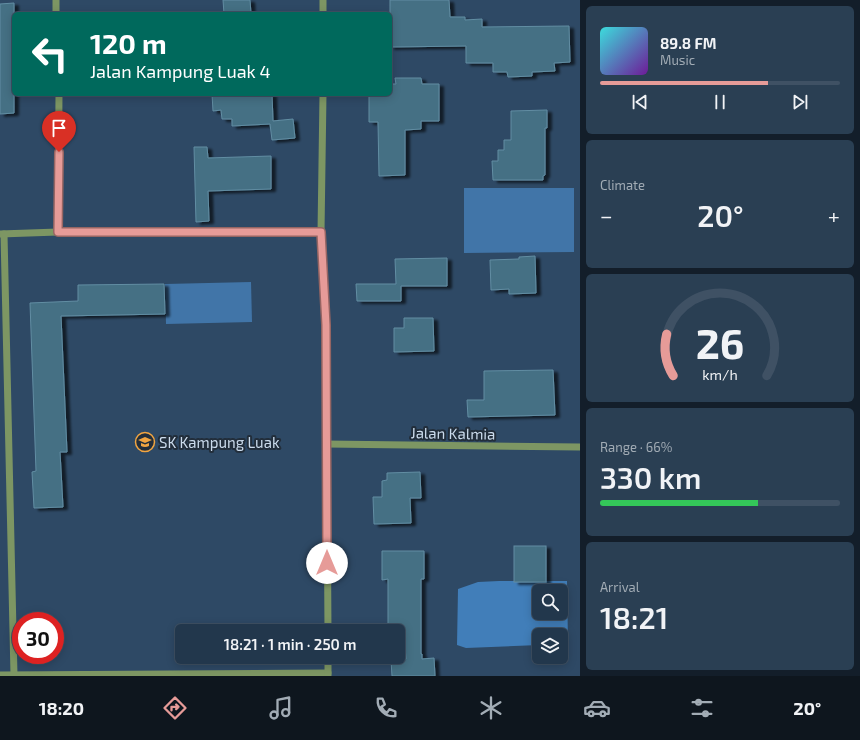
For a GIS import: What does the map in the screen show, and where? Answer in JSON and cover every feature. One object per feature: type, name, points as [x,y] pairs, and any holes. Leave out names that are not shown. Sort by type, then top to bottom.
[{"type":"street","points":[[56,0],[56,12]]},
{"type":"street","points":[[323,0],[323,12]]},
{"type":"street","points":[[58,232],[59,96]]},
{"type":"street","points":[[323,96],[321,232],[326,325],[328,624]]},
{"type":"street","points":[[14,675],[2,234],[58,232],[321,232]]},
{"type":"street","name":"Jalan Kalmia","points":[[326,444],[580,447]]},
{"type":"street","points":[[0,675],[328,675],[328,664]]},
{"type":"shaded area","points":[[464,188],[574,188],[574,252],[464,253]]},
{"type":"shaded area","points":[[251,282],[252,322],[166,324],[165,284]]},
{"type":"shaded area","points":[[567,581],[567,584],[532,584],[532,620],[568,620],[568,628],[532,628],[532,645],[466,648],[457,645],[458,589],[478,582]]},
{"type":"building","points":[[223,0],[250,0],[251,12],[224,12]]},
{"type":"building","points":[[390,0],[449,0],[450,17],[465,17],[465,20],[482,19],[482,27],[569,26],[570,62],[554,63],[555,71],[532,72],[532,76],[508,77],[507,72],[493,72],[493,63],[466,63],[466,46],[392,47],[392,12],[390,12]]},
{"type":"building","points":[[14,3],[14,12],[12,12],[12,96],[14,96],[14,113],[0,114],[0,4]]},
{"type":"building","points":[[395,78],[421,78],[422,84],[439,84],[439,121],[421,121],[421,129],[405,130],[405,175],[379,176],[378,122],[369,122],[369,96],[392,96],[392,84],[396,84]]},
{"type":"building","points":[[212,96],[272,96],[273,121],[293,119],[295,138],[272,140],[270,124],[232,126],[232,119],[222,119],[221,110],[213,111]]},
{"type":"building","points":[[547,110],[547,128],[545,128],[545,175],[543,176],[543,180],[493,180],[492,161],[498,161],[498,150],[504,150],[504,140],[511,140],[511,111]]},
{"type":"building","points":[[194,147],[207,147],[208,158],[271,156],[271,189],[208,191],[209,221],[196,222]]},
{"type":"building","points":[[535,256],[536,293],[509,294],[509,289],[491,290],[490,260],[519,259],[519,257]]},
{"type":"building","points":[[447,258],[447,286],[401,286],[401,301],[357,301],[356,284],[396,284],[395,259]]},
{"type":"building","points":[[164,284],[165,314],[61,316],[67,452],[60,452],[63,507],[34,508],[32,472],[36,471],[30,303],[78,301],[78,285]]},
{"type":"building","points":[[404,318],[433,318],[434,351],[394,352],[394,328],[404,328]]},
{"type":"building","points":[[553,370],[555,415],[468,417],[467,400],[484,400],[484,371]]},
{"type":"building","points":[[420,472],[421,498],[410,498],[411,523],[374,524],[373,497],[382,497],[382,481],[387,480],[387,473]]},
{"type":"building","points":[[514,546],[546,546],[546,582],[514,582]]},
{"type":"building","points":[[382,551],[424,551],[424,579],[421,579],[421,654],[422,659],[434,658],[435,676],[392,676],[391,664],[405,664],[405,624],[388,624],[388,579],[382,580]]},
{"type":"place","name":"SK Kampung Luak","points":[[145,442]]},
{"type":"route","points":[[59,152],[58,232],[321,232],[326,325],[327,563]]}]
